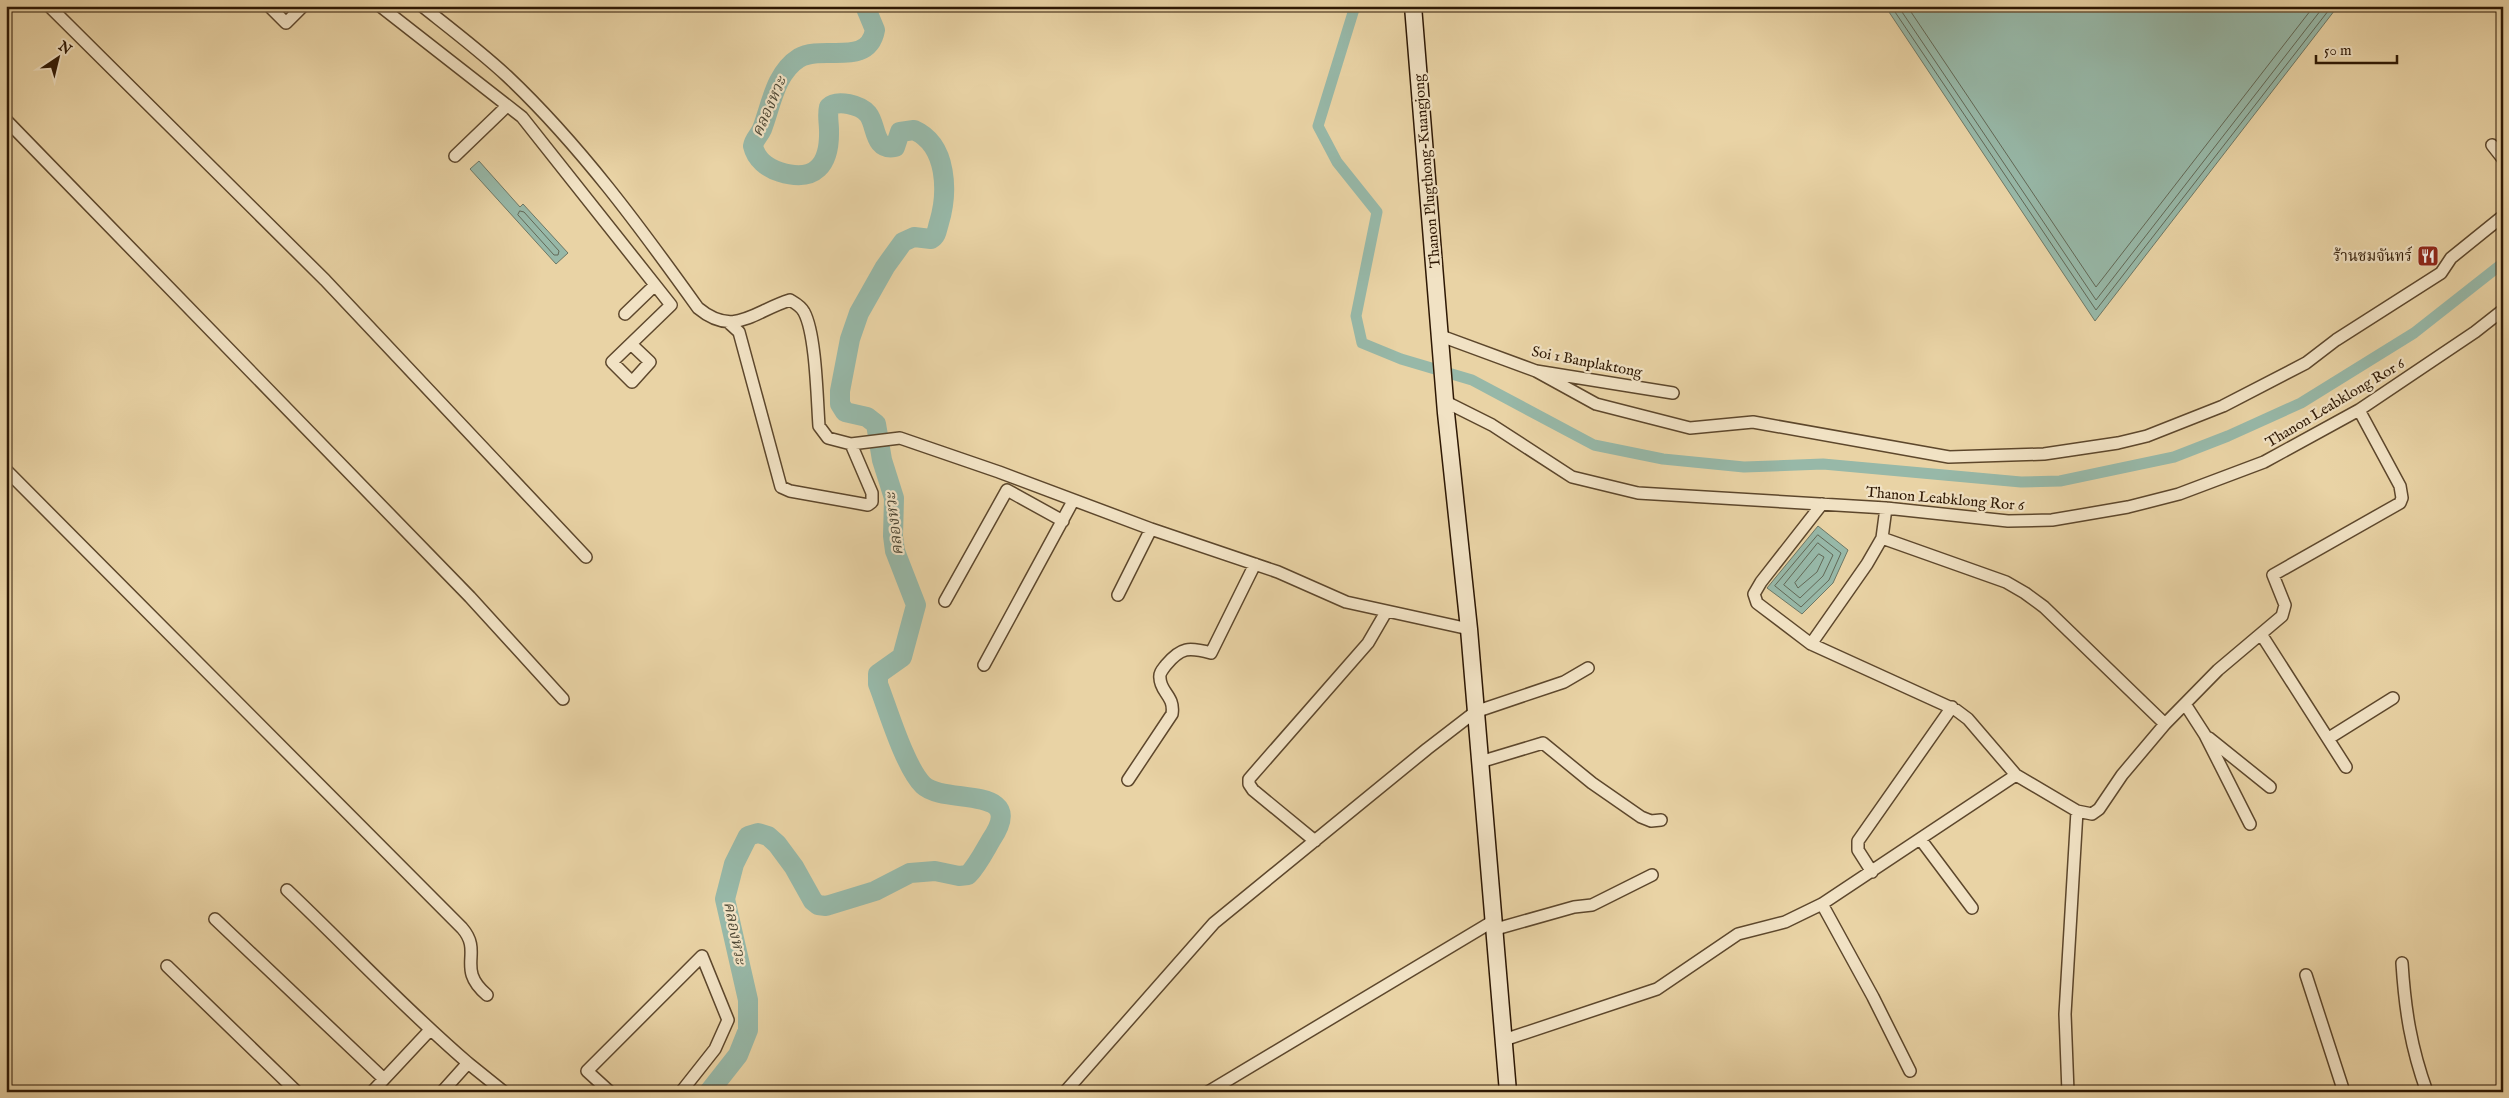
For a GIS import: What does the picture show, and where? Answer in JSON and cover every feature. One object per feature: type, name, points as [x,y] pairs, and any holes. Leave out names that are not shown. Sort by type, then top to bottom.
[{"type":"street","points":[[49,6],[325,280],[586,557]]},
{"type":"street","points":[[269,6],[286,23],[303,6]]},
{"type":"street","points":[[380,6],[522,118],[671,305],[631,344]]},
{"type":"street","points":[[422,6],[473,46],[539,108],[608,188],[698,308],[706,315],[728,322],[744,321],[790,300],[798,304],[804,311],[810,330],[819,426],[828,438],[854,444],[900,438],[1151,529],[1255,564],[1341,600],[1386,612],[1469,629]]},
{"type":"street","name":"Thanon Plugthong-Kuangjong","points":[[1413,6],[1446,402],[1469,629],[1508,1092]]},
{"type":"street","points":[[455,156],[507,106]]},
{"type":"street","points":[[6,120],[470,597],[562,699]]},
{"type":"street","points":[[2492,145],[2503,159]]},
{"type":"street","points":[[1536,371],[1596,404],[1690,428],[1753,422],[1950,458],[2044,454],[2100,446],[2147,436],[2173,428],[2223,406],[2288,373],[2441,273],[2451,258],[2503,216]]},
{"type":"street","points":[[625,314],[655,285]]},
{"type":"street","name":"Thanon Leabklong Ror 6","points":[[1446,402],[1492,425],[1572,478],[1638,493],[1886,508],[2008,521],[2052,520],[2128,507],[2179,494],[2237,474],[2264,462],[2359,410],[2475,332],[2503,310]]},
{"type":"street","points":[[728,322],[738,332],[781,487],[790,491],[868,505],[872,502],[872,493],[854,444]]},
{"type":"street","name":"Soi 1 Banplaktong","points":[[1441,336],[1536,371],[1673,393]]},
{"type":"street","points":[[1822,504],[1761,582],[1754,594],[1757,603],[1811,644],[1952,707],[1968,719],[2016,775],[2077,811],[2092,814],[2100,809],[2122,774],[2165,724],[2218,670],[2282,616],[2285,608],[2273,575],[2400,503],[2402,498],[2400,486],[2359,410]]},
{"type":"street","points":[[6,470],[462,928],[471,944],[470,969],[473,981],[487,995]]},
{"type":"street","points":[[945,601],[1007,490],[1063,521]]},
{"type":"street","points":[[984,665],[1074,501]]},
{"type":"street","points":[[1811,644],[1867,564],[1882,538],[1886,508]]},
{"type":"street","points":[[1118,595],[1151,529]]},
{"type":"street","points":[[1882,538],[2006,582],[2025,592],[2073,634],[2165,724]]},
{"type":"street","points":[[1128,780],[1172,714],[1172,702],[1160,682],[1161,672],[1174,656],[1182,650],[1210,654],[1255,564]]},
{"type":"street","points":[[1315,841],[1253,790],[1249,784],[1249,779],[1368,643],[1386,612]]},
{"type":"street","points":[[2261,634],[2346,767]]},
{"type":"street","points":[[1065,1092],[1214,923],[1427,749],[1475,712],[1564,682],[1588,668]]},
{"type":"street","points":[[2328,738],[2393,698]]},
{"type":"street","points":[[2185,704],[2205,735],[2250,824]]},
{"type":"street","points":[[1872,872],[1858,850],[1858,841],[1952,707]]},
{"type":"street","points":[[2205,735],[2270,788]]},
{"type":"street","points":[[1480,762],[1543,743],[1592,783],[1641,818],[1651,821],[1661,820]]},
{"type":"street","points":[[1504,1040],[1657,990],[1738,934],[1785,922],[1822,904],[1921,840],[2016,775]]},
{"type":"street","points":[[2068,1092],[2065,1014],[2077,811]]},
{"type":"street","points":[[1921,840],[1972,908]]},
{"type":"street","points":[[1208,1092],[1495,925],[1574,906],[1592,905],[1652,875]]},
{"type":"street","points":[[287,890],[430,1030],[504,1092]]},
{"type":"street","points":[[1822,904],[1873,997],[1910,1071]]},
{"type":"street","points":[[215,920],[384,1079]]},
{"type":"street","points":[[610,1092],[587,1071],[702,956],[728,1020],[716,1048],[681,1092]]},
{"type":"street","points":[[2402,963],[2406,1014],[2412,1048],[2426,1092]]},
{"type":"street","points":[[167,966],[297,1092]]},
{"type":"street","points":[[2306,975],[2344,1092]]},
{"type":"street","points":[[372,1092],[430,1030]]},
{"type":"street","points":[[442,1092],[468,1063]]},
{"type":"water","points":[[1885,6],[2338,6],[2095,321]]},
{"type":"water","points":[[479,161],[520,207],[523,204],[568,253],[556,264],[470,169]]},
{"type":"water","points":[[1818,526],[1848,550],[1833,583],[1802,614],[1767,588]]},
{"type":"waterway","name":"คลองหวะ","points":[[709,1092],[738,1055],[748,1030],[748,1000],[725,899],[734,864],[748,836],[758,833],[768,836],[777,844],[794,867],[813,901],[818,905],[826,906],[875,891],[910,873],[935,871],[959,876],[968,875],[980,859],[1000,822],[1000,810],[992,803],[934,791],[923,785],[916,777],[903,752],[878,684],[878,674],[902,657],[916,605],[895,551],[893,536],[894,498],[882,460],[876,424],[867,417],[845,412],[840,404],[840,391],[850,339],[859,313],[885,267],[903,242],[914,237],[931,239],[936,232],[944,198],[943,171],[939,158],[934,147],[925,137],[914,130],[900,132],[895,147],[883,145],[879,141],[868,114],[860,108],[843,103],[837,103],[829,107],[829,142],[827,153],[823,162],[811,173],[792,175],[775,170],[759,159],[753,146],[762,129],[779,81],[791,64],[809,54],[854,52],[864,48],[871,42],[875,30],[865,6]]},
{"type":"waterway","points":[[1355,6],[1318,126],[1337,162],[1377,212],[1356,316],[1362,343],[1401,359],[1472,380],[1594,445],[1663,459],[1744,467],[1823,464],[2021,482],[2060,481],[2174,457],[2228,436],[2301,403],[2414,333],[2503,263]]},
{"type":"place","name":"ร้านชมจันทร์","points":[[2428,256]]}]
